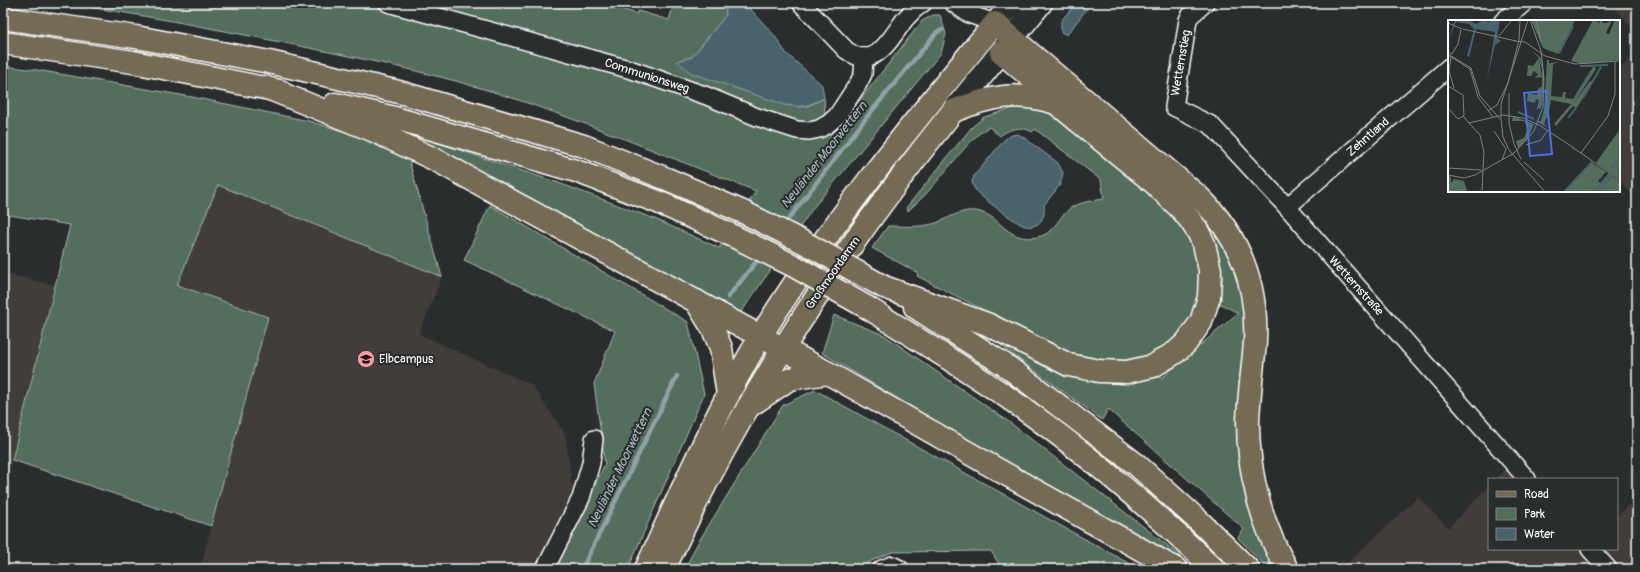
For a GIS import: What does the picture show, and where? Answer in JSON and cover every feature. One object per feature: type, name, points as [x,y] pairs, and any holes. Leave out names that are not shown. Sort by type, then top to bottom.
[{"type":"main road","name":"Großmoordamm","points":[[646,569],[680,494],[728,395],[761,336],[784,299],[820,246],[871,176],[990,30],[1014,3]]},
{"type":"main road","name":"Großmoordamm","points":[[664,569],[691,510],[748,407],[783,348],[842,258],[879,207],[953,111],[1041,3]]},
{"type":"main road","points":[[3,18],[136,37],[269,62],[399,92],[584,146],[667,179],[743,212],[805,243],[884,287],[1008,367],[1137,465],[1201,523],[1248,569]]},
{"type":"main road","points":[[990,30],[1199,196],[1226,227],[1239,250],[1251,287],[1255,314],[1255,341],[1248,420],[1252,473],[1262,512],[1271,537],[1287,569]]},
{"type":"main road","points":[[3,43],[133,62],[265,87],[395,118],[576,171],[658,202],[729,234],[794,266],[870,308],[993,387],[1055,432],[1116,481],[1214,569]]},
{"type":"main road","points":[[884,287],[987,324],[1069,365],[1084,369],[1110,372],[1140,370],[1153,366],[1164,360],[1186,344],[1201,322],[1210,297],[1210,270],[1206,251],[1198,232],[1182,210],[1159,187],[1056,103],[1007,45]]},
{"type":"main road","points":[[265,87],[372,130],[436,160],[783,348],[1176,569]]},
{"type":"main road","points":[[953,111],[983,100],[1006,96],[1027,96],[1056,103]]},
{"type":"main road","points":[[695,300],[713,329],[721,348],[728,395]]},
{"type":"main road","points":[[748,407],[788,380],[828,373]]},
{"type":"street","name":"Communionsweg","points":[[388,3],[632,70],[707,96],[757,117],[797,130],[809,131],[819,129],[828,124],[837,116],[863,74],[864,57]]},
{"type":"street","points":[[801,3],[846,50],[851,54],[864,57],[878,52],[886,46],[905,19],[923,3]]},
{"type":"street","points":[[953,3],[990,30]]},
{"type":"street","name":"Wetternstieg","points":[[1174,106],[1188,20],[1190,16],[1205,3]]},
{"type":"street","name":"Zehntland","points":[[1287,208],[1448,68]]},
{"type":"street","name":"Wetternstraße","points":[[1174,106],[1211,125],[1287,208],[1526,478]]},
{"type":"street","points":[[545,569],[581,498],[591,463],[594,439]]},
{"type":"street","points":[[1591,550],[1608,569]]},
{"type":"street","points":[[882,569],[892,565],[900,569]]},
{"type":"shaded area","points":[[1610,3],[1637,3],[1637,33]]},
{"type":"shaded area","points":[[1637,52],[1637,200],[1620,181],[1620,68]]},
{"type":"shaded area","name":"Elbcampus","points":[[218,184],[442,277],[419,334],[532,385],[565,434],[573,490],[535,569],[200,569],[268,317],[177,285]]},
{"type":"shaded area","points":[[3,273],[55,285],[12,460],[3,488]]},
{"type":"shaded area","points":[[1517,457],[1536,478],[1496,478]]},
{"type":"shaded area","points":[[1488,487],[1488,550],[1618,550],[1618,515],[1637,498],[1637,569],[1341,569],[1418,497],[1448,528]]},
{"type":"green space","points":[[59,3],[603,3],[637,14],[638,11],[669,20],[674,3],[725,3],[726,15],[692,57],[677,61],[800,107],[808,106],[824,98],[826,134],[849,114],[922,21],[933,15],[940,15],[946,34],[941,53],[813,208],[740,314],[414,137],[417,136],[556,182],[655,219],[719,248],[756,191],[537,106],[463,83],[257,37],[144,16]]},
{"type":"green space","points":[[3,66],[37,70],[192,97],[309,121],[358,136],[408,157],[442,277],[218,185],[177,285],[268,317],[211,526],[12,460],[70,225],[3,214]]},
{"type":"green space","points":[[1016,103],[1046,106],[1147,187],[1190,235],[1201,267],[1198,305],[1181,335],[1159,352],[1138,361],[1110,363],[1079,356],[1060,349],[917,276],[918,273],[872,248],[888,226],[930,225],[966,211],[976,211],[985,214],[1018,236],[1027,238],[1038,237],[1051,230],[1063,215],[1071,208],[1084,202],[1104,199],[1101,180],[1035,129],[1032,132],[1019,128],[1007,131],[1000,136],[989,127],[967,146],[929,190],[908,211],[906,208],[972,127],[984,117],[1014,108]]},
{"type":"green space","points":[[490,205],[688,322],[704,394],[628,569],[554,569],[605,464],[594,384],[615,331],[464,260]]},
{"type":"green space","points":[[1214,227],[1226,246],[1244,297],[1245,353],[1276,569],[1268,569],[1238,538],[1244,529],[1108,409],[1102,420],[999,344],[999,339],[1143,379],[1163,377],[1238,313],[1219,303],[1223,276],[1209,233]]},
{"type":"green space","points":[[834,315],[884,335],[1009,422],[1181,556],[1174,560],[981,449],[822,353]]},
{"type":"green space","points":[[815,390],[1139,569],[1002,569],[991,551],[892,552],[869,562],[863,569],[685,569],[696,546],[783,405]]},
{"type":"water","points":[[725,3],[745,3],[774,35],[786,53],[822,85],[824,98],[805,106],[785,105],[691,73],[677,61],[692,57],[726,15]]},
{"type":"water","points":[[1076,3],[1091,3],[1067,35],[1061,32],[1061,21]]},
{"type":"water","points":[[1018,134],[1058,163],[1063,173],[1060,185],[1044,205],[1043,218],[1034,226],[1025,226],[1007,215],[979,194],[972,182],[974,176],[1005,139],[1012,135]]},
{"type":"waterway","name":"Neuländer Moorwettern","points":[[784,225],[866,118],[937,32],[942,30]]},
{"type":"waterway","name":"Neuländer Moorwettern","points":[[728,297],[760,257]]},
{"type":"waterway","name":"Neuländer Moorwettern","points":[[582,569],[677,376]]},
{"type":"place","name":"Elbcampus","points":[[366,359]]}]
